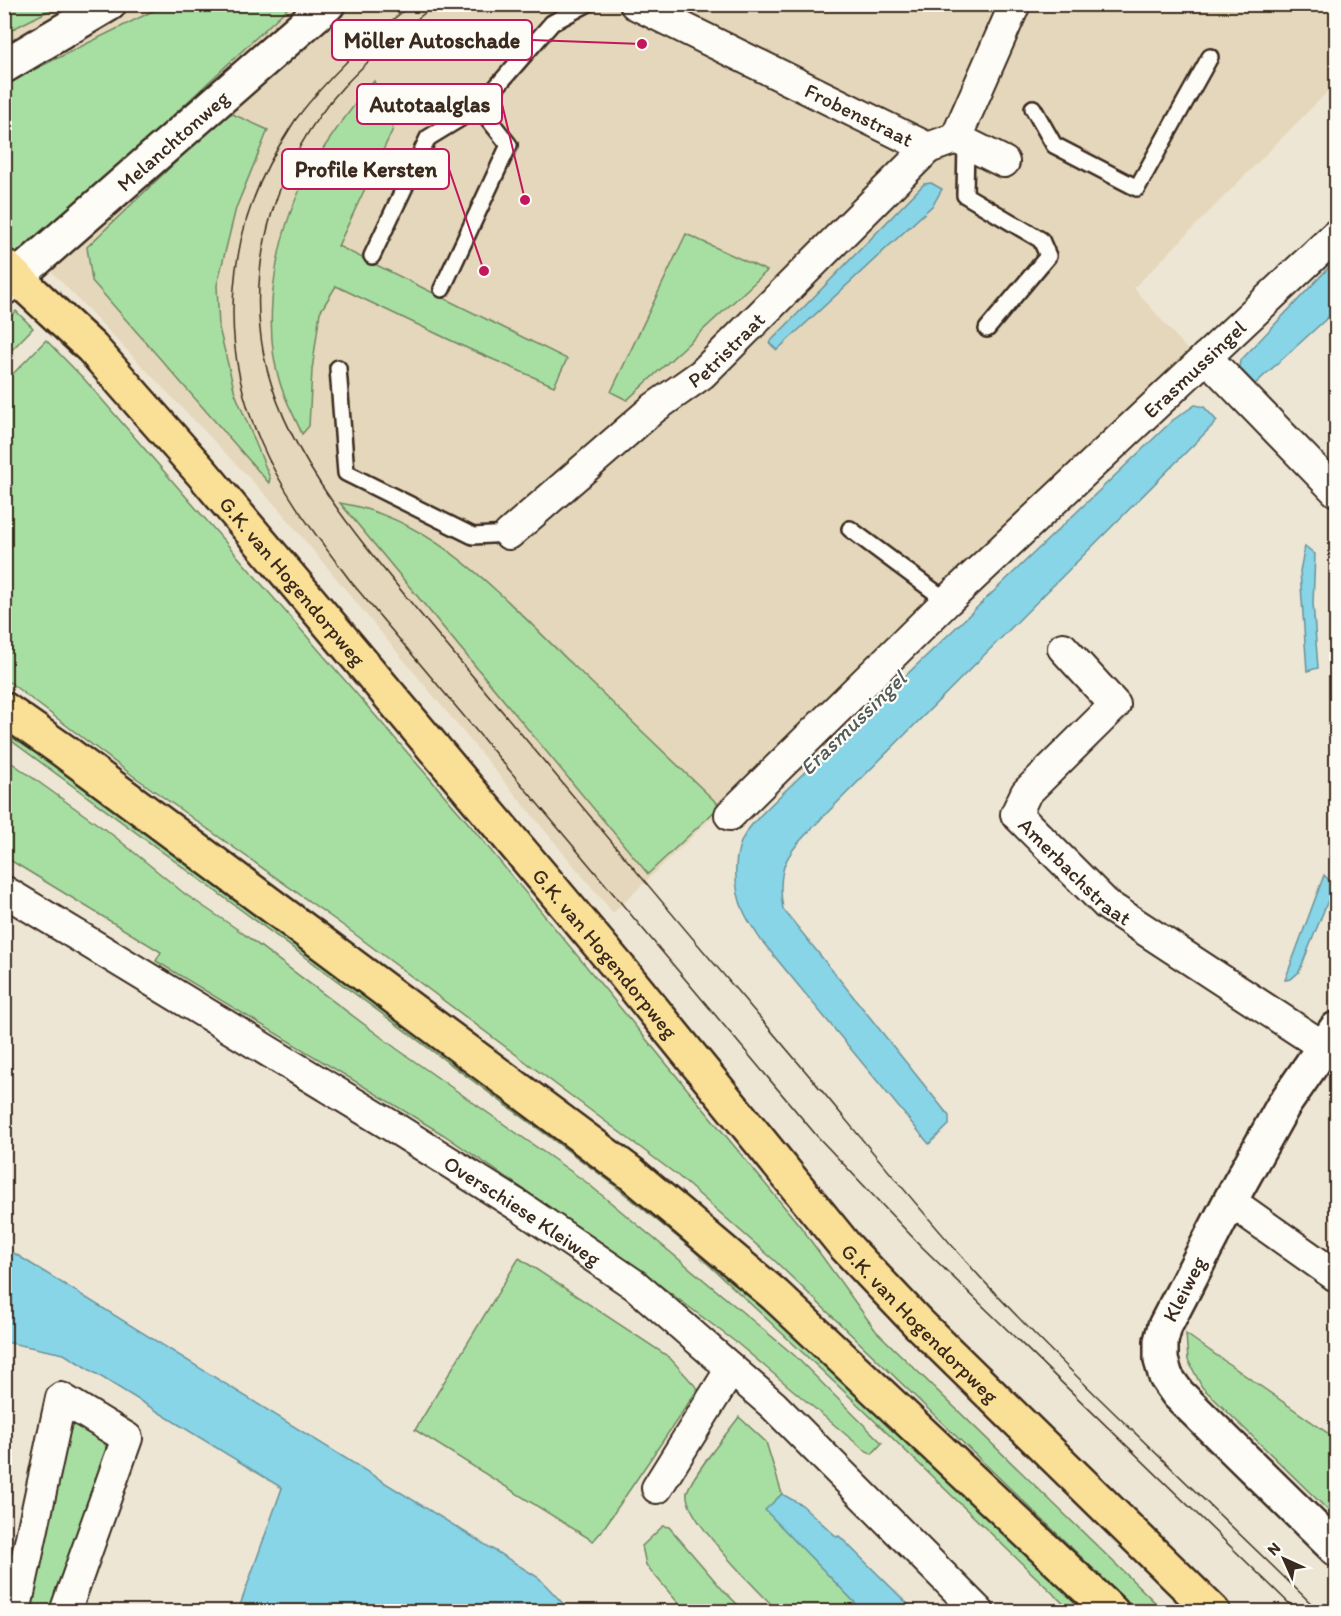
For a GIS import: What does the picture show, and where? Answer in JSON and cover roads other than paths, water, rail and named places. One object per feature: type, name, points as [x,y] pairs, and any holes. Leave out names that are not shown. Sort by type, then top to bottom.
[{"type":"main road","name":"G.K. van Hogendorpweg","points":[[9,277],[92,348],[203,474],[502,832],[624,974],[845,1246],[917,1322],[1213,1611]]},
{"type":"main road","points":[[4,709],[64,751],[632,1174],[775,1294],[1112,1611]]},
{"type":"street","points":[[4,66],[109,4]]},
{"type":"street","name":"Melanchtonweg","points":[[9,277],[328,4]]},
{"type":"street","name":"Frobenstraat","points":[[635,4],[928,147],[961,140]]},
{"type":"street","points":[[1004,162],[961,140],[1015,4]]},
{"type":"street","name":"Petristraat","points":[[509,534],[654,408],[702,374],[928,147]]},
{"type":"street","name":"Erasmussingel","points":[[730,815],[947,602],[1336,235]]},
{"type":"street","points":[[1206,357],[1336,492]]},
{"type":"street","name":"Amerbachstraat","points":[[1063,648],[1115,705],[1026,794],[1016,814],[1107,905],[1330,1038]]},
{"type":"street","name":"Overschiese Kleiweg","points":[[4,891],[395,1128],[519,1206],[635,1285],[773,1405],[980,1611]]},
{"type":"street","name":"Kleiweg","points":[[1330,1038],[1283,1106],[1230,1201],[1165,1326],[1161,1341],[1161,1360],[1166,1377],[1185,1403],[1336,1549]]},
{"type":"street","points":[[1230,1201],[1336,1276]]},
{"type":"street","points":[[657,1488],[731,1369]]},
{"type":"street","points":[[15,1611],[60,1398],[127,1438],[65,1611]]},
{"type":"lane","points":[[372,256],[428,138],[479,107],[552,23],[587,4]]},
{"type":"lane","points":[[1033,108],[1054,145],[1137,188],[1210,57]]},
{"type":"lane","points":[[442,289],[509,145],[479,107]]},
{"type":"lane","points":[[961,140],[965,195],[1041,240],[1048,256],[987,329]]},
{"type":"lane","points":[[338,368],[346,473],[473,536],[509,534]]},
{"type":"lane","points":[[850,529],[947,602]]},
{"type":"water","points":[[931,183],[942,189],[933,205],[777,350],[769,343],[924,184]]},
{"type":"water","points":[[1336,260],[1336,310],[1255,384],[1239,367],[1240,361]]},
{"type":"water","points":[[1195,405],[1204,407],[1217,421],[809,831],[793,850],[783,869],[781,893],[783,909],[949,1116],[949,1125],[929,1144],[761,940],[744,912],[738,892],[736,870],[742,840],[756,820],[786,790],[1173,420]]},
{"type":"water","points":[[1305,546],[1315,554],[1313,603],[1318,668],[1307,671],[1300,571]]},
{"type":"water","points":[[1324,875],[1329,880],[1331,893],[1299,972],[1291,979],[1285,980]]},
{"type":"water","points":[[4,1247],[539,1578],[570,1611],[238,1611],[282,1488],[64,1354],[5,1342]]},
{"type":"water","points":[[782,1494],[802,1505],[837,1537],[839,1536],[915,1611],[863,1611],[765,1510]]},
{"type":"tram line","points":[[412,4],[350,58],[296,119],[261,181],[247,217],[238,254],[234,292],[234,330],[238,368],[247,406],[270,462],[302,516],[352,583],[817,1136],[920,1245],[1298,1612]]},
{"type":"tram line","points":[[436,4],[365,65],[320,115],[284,178],[272,212],[259,284],[259,320],[264,356],[274,391],[305,459],[371,554],[958,1253],[1055,1355],[1320,1612]]},
{"type":"place","name":"Möller Autoschade","points":[[642,44]]},
{"type":"place","name":"Autotaalglas","points":[[525,200]]},
{"type":"place","name":"Profile Kersten","points":[[484,271]]}]
